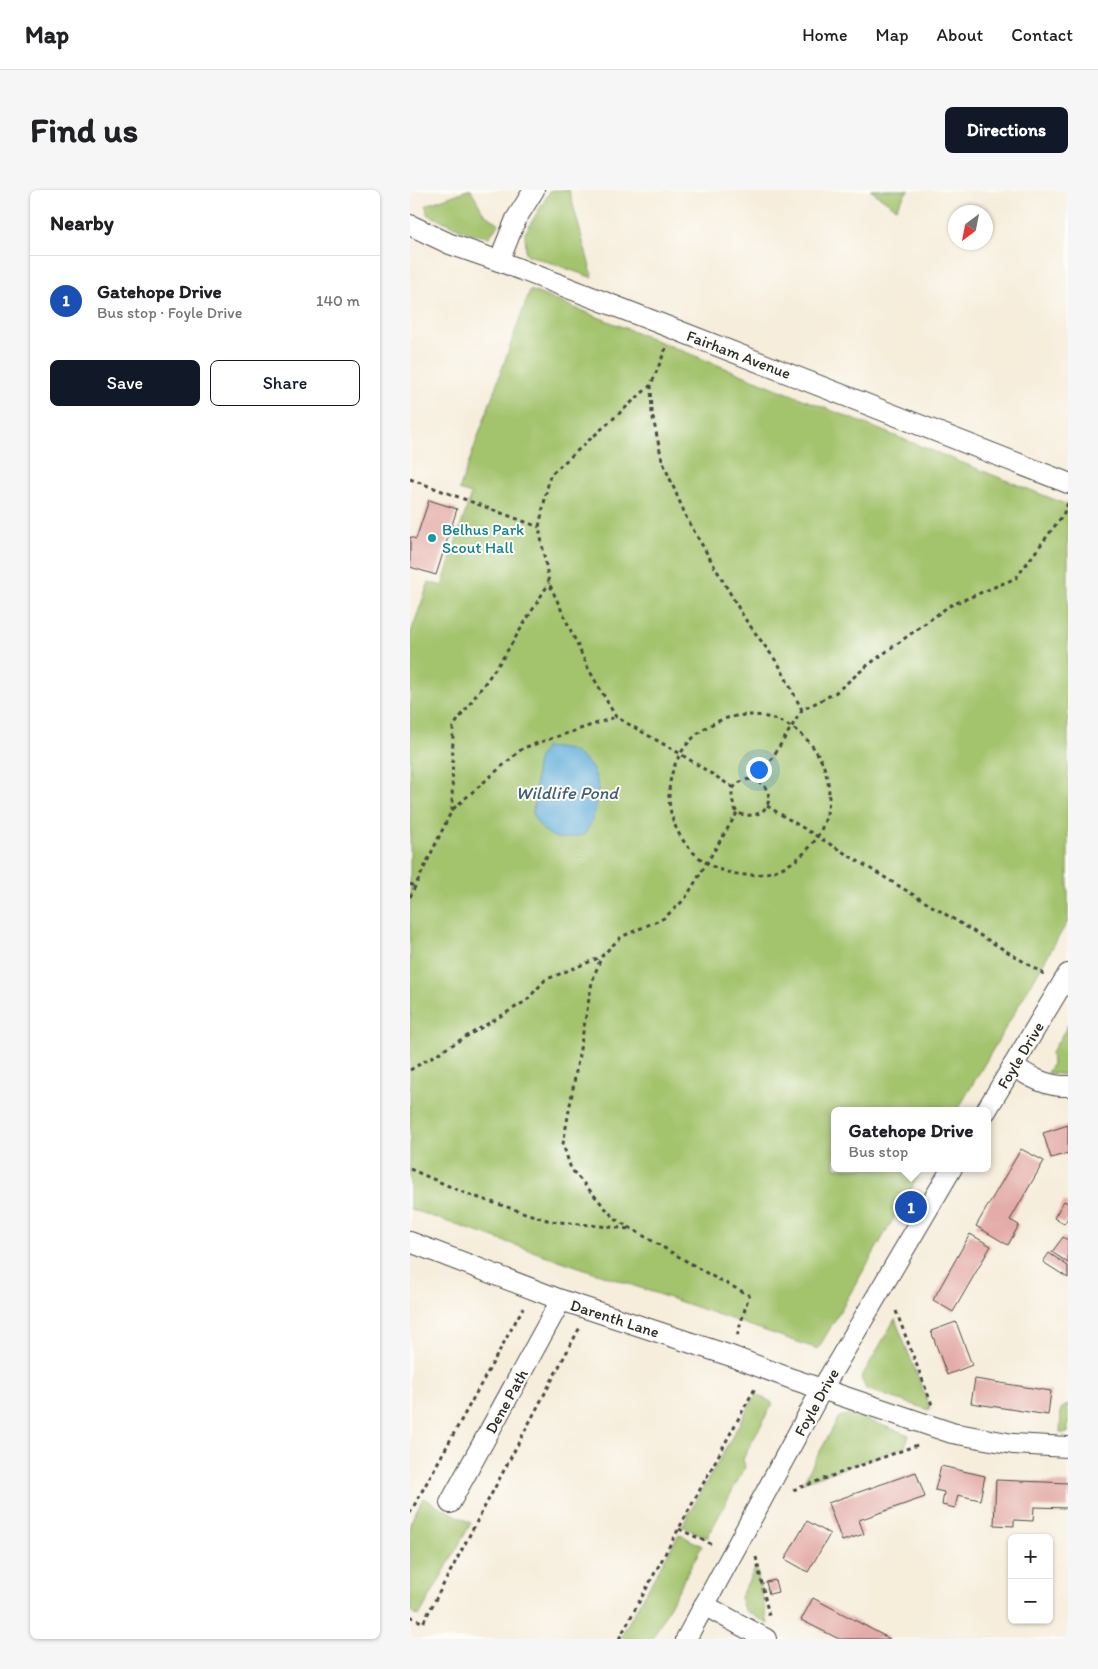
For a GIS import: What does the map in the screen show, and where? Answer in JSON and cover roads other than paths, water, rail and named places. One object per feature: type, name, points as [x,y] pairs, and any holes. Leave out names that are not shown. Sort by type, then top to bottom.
[{"type":"street","points":[[499,261],[516,219],[534,190]]},
{"type":"street","name":"Fairham Avenue","points":[[410,225],[450,244],[499,261],[1068,483]]},
{"type":"street","name":"Foyle Drive","points":[[988,1107],[1065,980]]},
{"type":"street","points":[[1013,1066],[1044,1083],[1068,1086]]},
{"type":"street","name":"Foyle Drive","points":[[686,1639],[822,1389],[950,1172]]},
{"type":"street","name":"Darenth Lane","points":[[410,1242],[561,1300],[731,1356],[952,1433],[1013,1444],[1068,1447]]},
{"type":"street","name":"Dene Path","points":[[450,1502],[561,1300]]},
{"type":"street","points":[[704,1605],[768,1630]]},
{"type":"water","name":"Wildlife Pond","points":[[546,747],[566,749],[574,752],[590,766],[595,775],[598,784],[597,806],[584,835],[557,838],[549,835],[542,829],[534,818],[533,808],[536,799],[537,765],[539,757]]},
{"type":"place","name":"Belhus Park Scout Hall","points":[[432,538]]},
{"type":"place","name":"Gatehope Drive","points":[[911,1207]]}]
